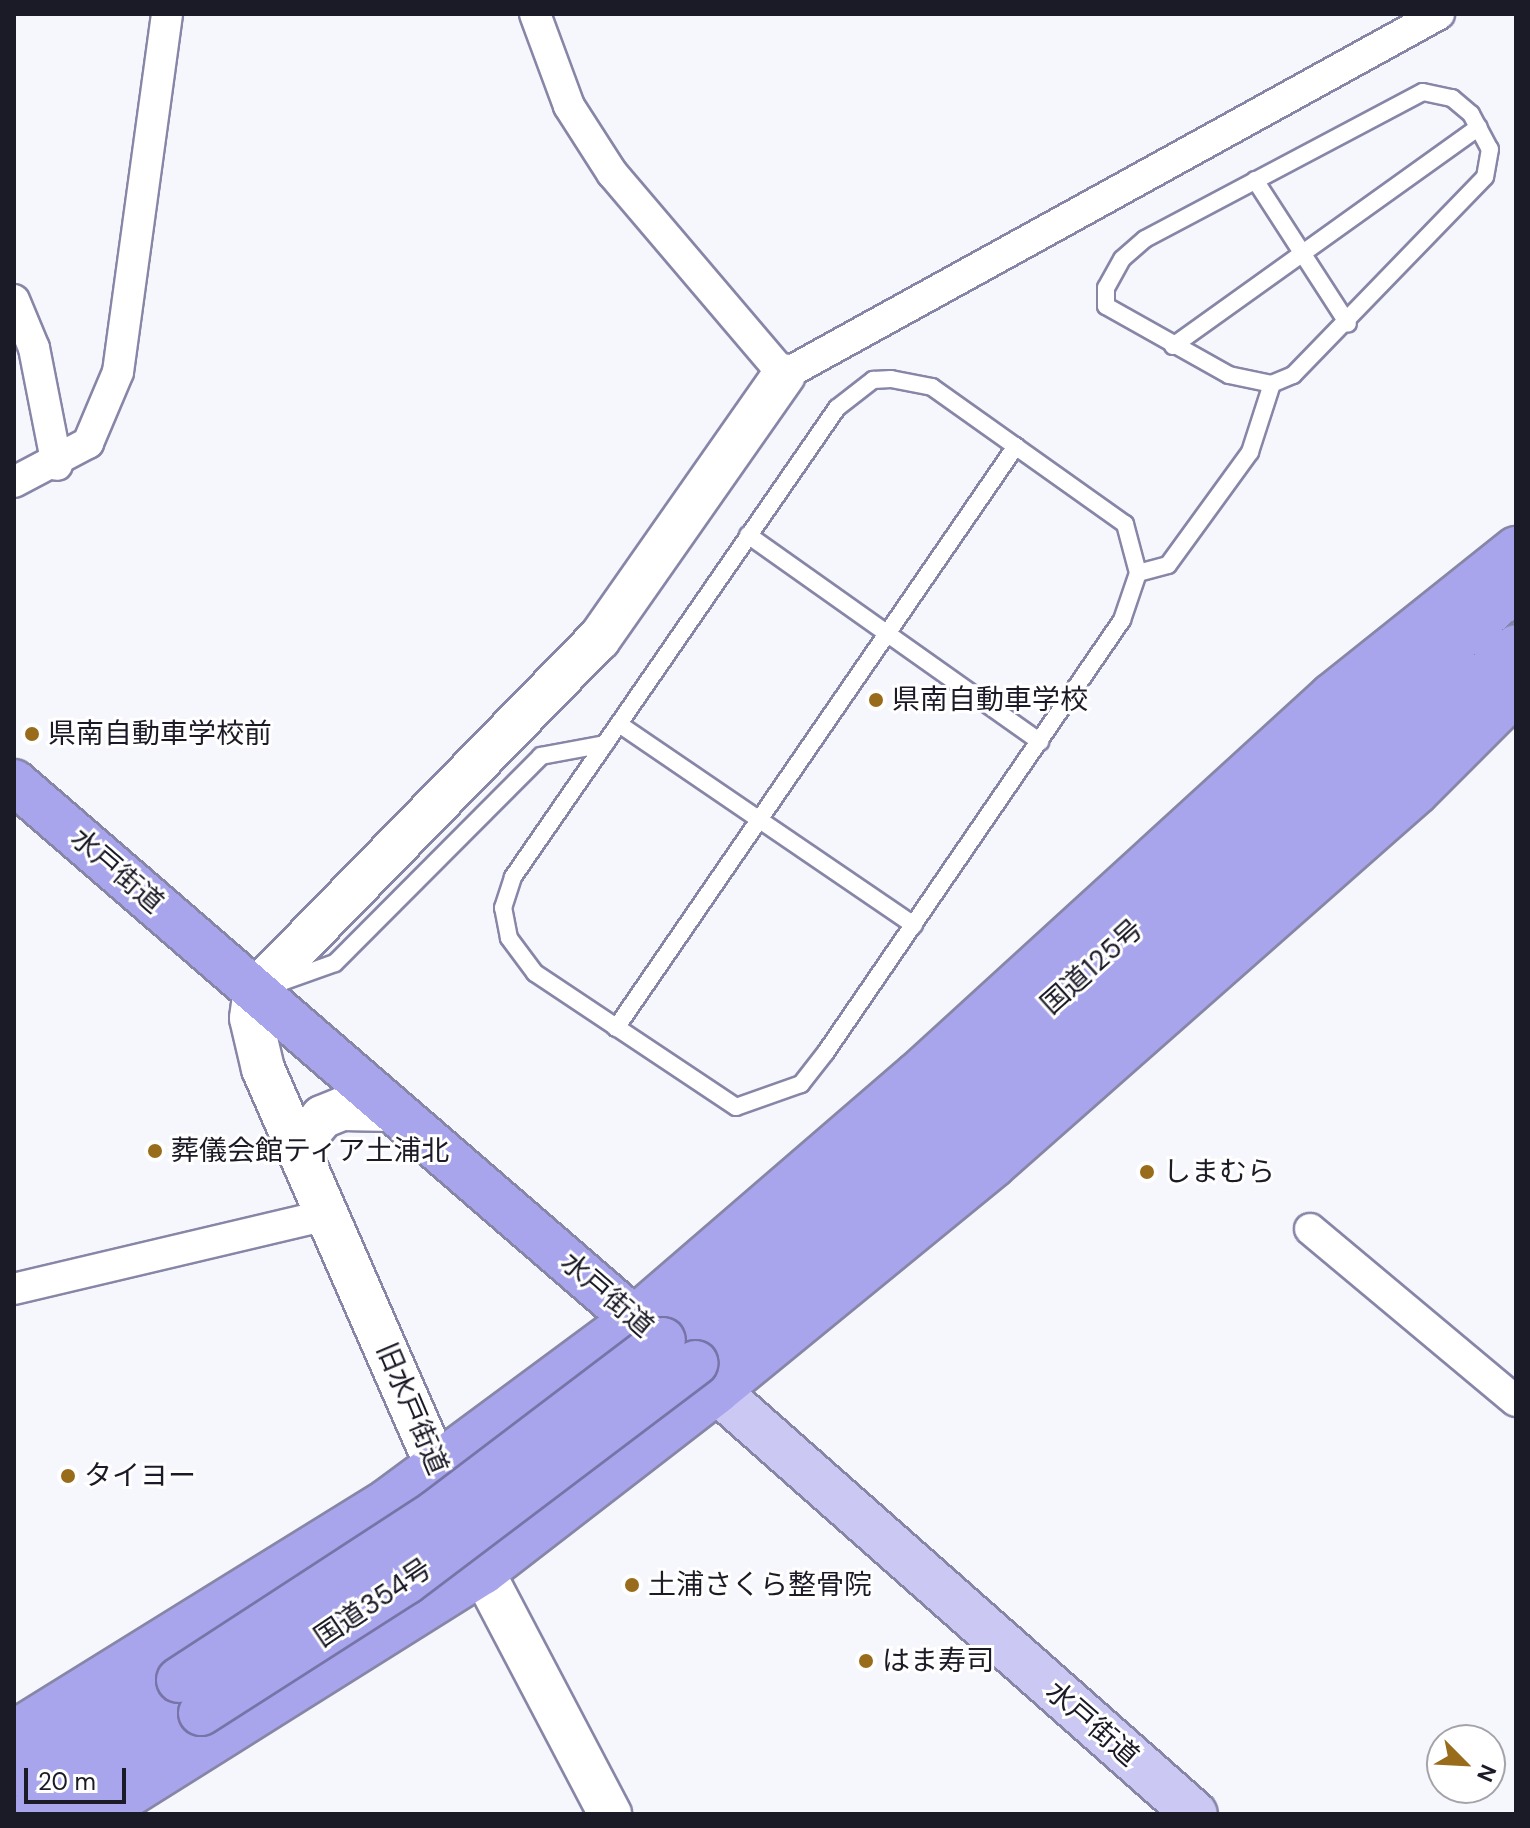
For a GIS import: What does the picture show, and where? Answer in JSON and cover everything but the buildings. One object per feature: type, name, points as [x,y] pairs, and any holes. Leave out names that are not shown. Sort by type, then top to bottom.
[{"type":"highway","points":[[97,1814],[483,1572],[917,1075],[1332,696],[1516,549]]},
{"type":"highway","name":"国道125号","points":[[677,1353],[916,1124],[1516,588]]},
{"type":"highway","name":"国道125号","points":[[677,1353],[944,1157],[1516,647]]},
{"type":"highway","points":[[14,1733],[436,1466],[677,1353],[993,1165],[1416,792],[1516,692]]},
{"type":"highway","name":"水戸街道","points":[[14,782],[677,1353]]},
{"type":"highway","name":"国道354号","points":[[14,1774],[190,1697],[406,1582],[677,1353]]},
{"type":"highway","name":"国道354号","points":[[29,1814],[190,1697]]},
{"type":"main road","name":"水戸街道","points":[[677,1353],[1195,1814]]},
{"type":"street","points":[[14,482],[57,465],[88,443],[118,372],[167,14]]},
{"type":"street","points":[[535,14],[569,106],[612,173],[784,375]]},
{"type":"street","points":[[255,991],[599,639],[784,375],[1439,14]]},
{"type":"street","points":[[14,300],[34,348],[57,465]]},
{"type":"street","name":"旧水戸街道","points":[[255,991],[252,1039],[326,1215],[483,1572],[610,1814]]},
{"type":"street","points":[[298,1146],[322,1117],[342,1109],[392,1110]]},
{"type":"street","points":[[14,1289],[326,1215]]},
{"type":"street","points":[[1310,1229],[1516,1401]]},
{"type":"lane","points":[[1423,92],[1452,98],[1479,127],[1490,161],[1480,186],[1348,324],[1293,375],[1272,384],[1229,375],[1120,318],[1106,306],[1106,288],[1145,239],[1423,92]]},
{"type":"lane","points":[[1173,346],[1479,127]]},
{"type":"lane","points":[[1255,180],[1348,324]]},
{"type":"lane","points":[[873,380],[932,387],[1125,524],[1138,573],[1122,620],[914,925],[801,1084],[757,1105],[736,1107],[616,1028],[518,955],[503,908],[513,877],[837,408],[873,380]]},
{"type":"lane","points":[[1138,573],[1168,565],[1250,452],[1272,384]]},
{"type":"lane","points":[[616,1028],[1016,446]]},
{"type":"lane","points":[[748,535],[1040,742]]},
{"type":"lane","points":[[619,724],[914,925]]},
{"type":"lane","points":[[255,991],[335,963],[541,756],[605,744]]},
{"type":"place","name":"県南自動車学校","points":[[876,700]]},
{"type":"place","name":"県南自動車学校前","points":[[32,734]]},
{"type":"place","name":"葬儀会館ティア土浦北","points":[[155,1151]]},
{"type":"place","name":"しまむら","points":[[1147,1172]]},
{"type":"place","name":"タイヨー","points":[[68,1476]]},
{"type":"place","name":"土浦さくら整骨院","points":[[632,1585]]},
{"type":"place","name":"はま寿司","points":[[866,1661]]}]
